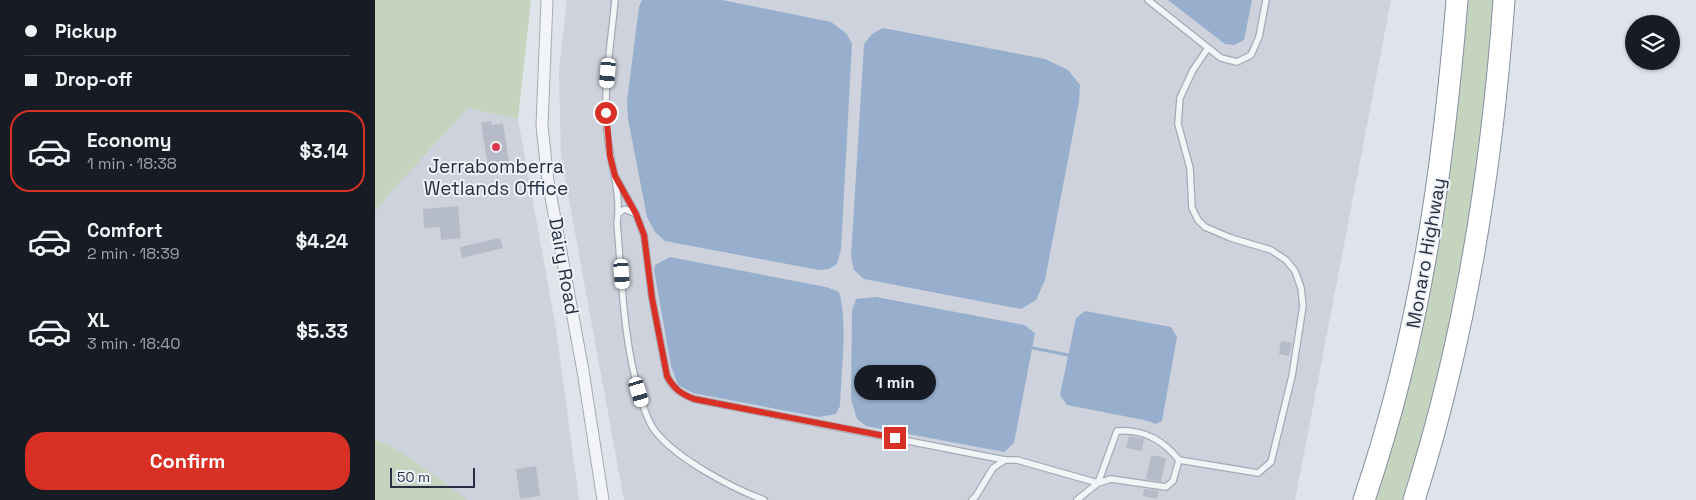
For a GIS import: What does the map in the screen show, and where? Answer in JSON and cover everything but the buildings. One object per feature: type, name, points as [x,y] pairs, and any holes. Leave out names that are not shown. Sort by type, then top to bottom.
[{"type":"highway","name":"Monaro Highway","points":[[1364,500],[1402,371],[1425,268],[1442,163],[1457,0]]},
{"type":"highway","points":[[1414,500],[1450,372],[1472,271],[1488,170],[1504,0]]},
{"type":"street","name":"Dairy Road","points":[[547,0],[543,135],[548,181],[583,371],[603,500]]},
{"type":"lane","points":[[615,0],[606,113],[610,156],[615,176],[619,213],[617,223],[626,329],[634,376],[643,407],[655,430],[668,445],[699,467],[764,500]]},
{"type":"lane","points":[[1148,0],[1221,58],[1237,62],[1251,55],[1259,37],[1266,0]]},
{"type":"lane","points":[[1098,482],[1117,430],[1131,429],[1150,434],[1171,450],[1179,460],[1258,473],[1271,462],[1292,376],[1303,306],[1301,288],[1295,271],[1285,260],[1271,250],[1231,238],[1205,227],[1198,220],[1192,208],[1189,168],[1177,124],[1180,98],[1193,70],[1208,48]]},
{"type":"lane","points":[[615,176],[636,214],[644,235],[652,298],[667,376],[672,386],[680,394],[694,399],[1005,460],[1017,460],[1098,482]]},
{"type":"lane","points":[[619,213],[625,209],[636,214]]},
{"type":"lane","points":[[971,500],[976,496],[993,468],[1005,460]]},
{"type":"lane","points":[[1077,500],[1098,482],[1111,479],[1166,487],[1173,481],[1179,460]]},
{"type":"shaded area","points":[[567,0],[1391,0],[1295,500],[624,500],[561,156],[559,70]]},
{"type":"shaded area","points":[[468,108],[518,119],[556,329],[579,500],[468,500],[399,450],[375,439],[375,209]]},
{"type":"green space","points":[[375,0],[531,0],[518,119],[468,108],[375,212]]},
{"type":"green space","points":[[1464,0],[1495,0],[1476,188],[1443,362],[1404,500],[1372,500]]},
{"type":"green space","points":[[375,439],[399,450],[468,500],[375,500]]},
{"type":"water","points":[[642,0],[722,0],[831,22],[847,34],[852,44],[841,249],[837,264],[829,269],[819,270],[665,241],[655,232],[647,217],[628,119],[627,101],[639,7]]},
{"type":"water","points":[[1168,0],[1252,0],[1244,40],[1234,45],[1225,44]]},
{"type":"water","points":[[883,28],[1045,59],[1068,70],[1080,85],[1079,102],[1045,280],[1036,300],[1021,309],[864,279],[854,270],[851,257],[864,44],[872,34]]},
{"type":"water","points":[[670,257],[826,287],[839,292],[843,318],[843,348],[840,406],[836,414],[819,417],[693,393],[678,385],[671,366],[654,270],[655,265]]},
{"type":"water","points":[[876,297],[1024,325],[1035,333],[1014,443],[1004,452],[866,426],[857,419],[851,399],[852,311],[856,299]]},
{"type":"water","points":[[1085,311],[1171,327],[1177,337],[1162,421],[1156,424],[1067,405],[1060,395],[1076,318]]},
{"type":"waterway","points":[[1033,348],[1068,355]]},
{"type":"place","name":"Jerrabomberra Wetlands Office","points":[[496,147]]},
{"type":"route","points":[[606,113],[610,156],[615,176],[636,214],[644,235],[652,298],[667,376],[672,386],[680,394],[694,399],[895,438]]}]
